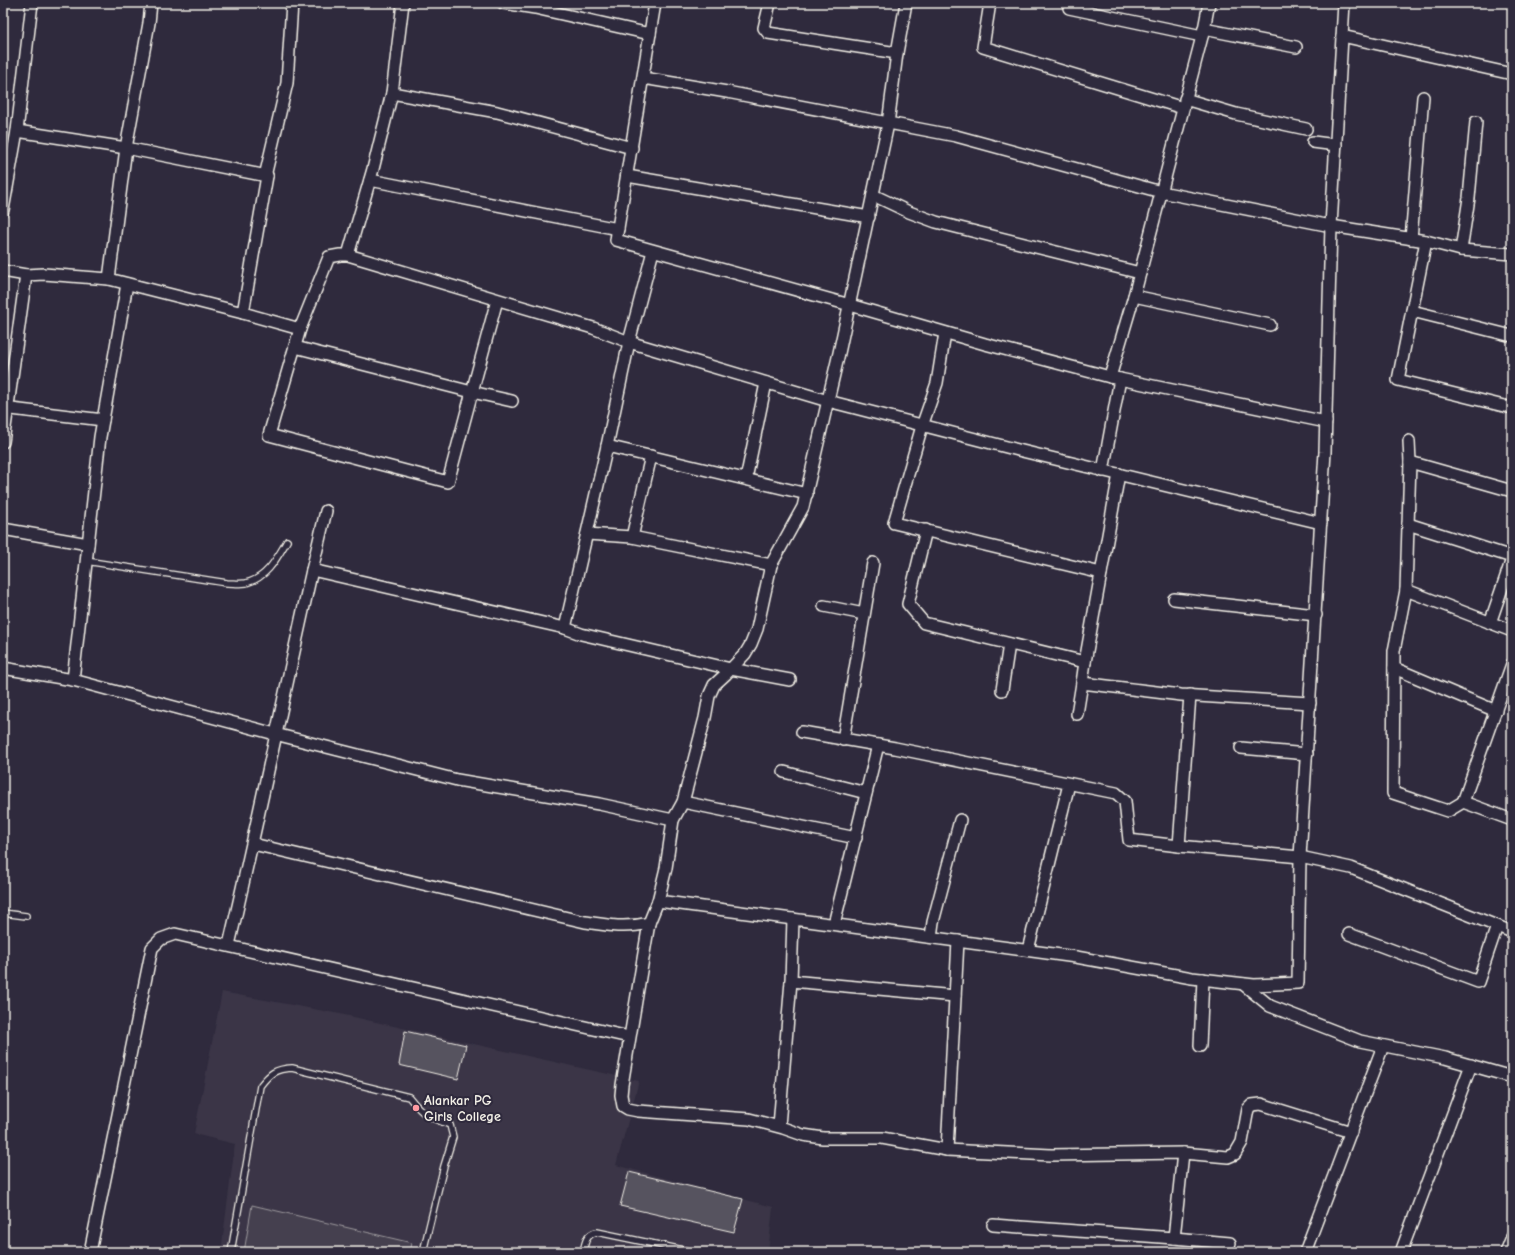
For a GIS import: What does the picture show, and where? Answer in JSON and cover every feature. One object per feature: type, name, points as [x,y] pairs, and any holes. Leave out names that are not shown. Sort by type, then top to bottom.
[{"type":"street","points":[[3,210],[17,131],[32,3]]},
{"type":"street","points":[[109,279],[126,148],[149,23],[151,3]]},
{"type":"street","points":[[243,313],[267,176],[266,172],[286,83],[292,3]]},
{"type":"street","points":[[348,255],[370,180],[392,93],[403,3]]},
{"type":"street","points":[[504,3],[535,8],[650,34]]},
{"type":"street","points":[[655,3],[616,240],[945,333],[1115,378],[1326,422]]},
{"type":"street","points":[[770,3],[764,28],[768,33],[897,53]]},
{"type":"street","points":[[906,3],[897,53],[888,124],[850,305],[807,494],[803,507],[771,565],[755,634],[745,654],[714,685],[709,696],[706,718],[683,802],[673,820],[666,868],[658,901],[649,923],[629,1037],[621,1095],[624,1106],[628,1109],[638,1111],[749,1119],[779,1126],[803,1135],[823,1138],[882,1138],[947,1150],[1051,1155],[1183,1153],[1228,1157],[1235,1154],[1242,1142],[1248,1110],[1252,1105],[1261,1104],[1351,1132]]},
{"type":"street","points":[[990,3],[983,46],[1184,104],[1306,129]]},
{"type":"street","points":[[1103,471],[1115,378],[1134,296],[1203,32],[1209,3]]},
{"type":"street","points":[[658,901],[1028,950],[1203,979],[1254,985],[1298,983],[1300,857],[1321,523],[1326,422],[1332,226],[1344,3]]},
{"type":"street","points":[[1069,8],[1296,47]]},
{"type":"street","points":[[1342,36],[1512,74]]},
{"type":"street","points":[[643,78],[727,92],[956,136],[1161,192],[1332,226],[1426,241],[1461,250],[1512,254]]},
{"type":"street","points":[[392,93],[497,112],[632,148]]},
{"type":"street","points":[[1411,239],[1422,97]]},
{"type":"street","points":[[1461,250],[1469,198],[1476,122]]},
{"type":"street","points":[[17,131],[126,148],[267,176]]},
{"type":"street","points":[[1313,142],[1336,145]]},
{"type":"street","points":[[627,176],[868,217]]},
{"type":"street","points":[[370,180],[618,229]]},
{"type":"street","points":[[873,195],[909,212],[936,222],[1140,273]]},
{"type":"street","points":[[1426,241],[1398,380],[1512,408]]},
{"type":"street","points":[[565,628],[607,446],[629,342],[653,251]]},
{"type":"street","points":[[497,300],[448,482],[269,435],[300,328],[329,257],[348,255],[593,328],[629,342],[828,402],[1103,471],[1321,523]]},
{"type":"street","points":[[3,271],[26,275],[44,274],[109,279],[300,328]]},
{"type":"street","points":[[3,442],[6,408],[26,275]]},
{"type":"street","points":[[73,680],[103,420],[127,284]]},
{"type":"street","points":[[1134,296],[1270,325]]},
{"type":"street","points":[[1412,311],[1512,336]]},
{"type":"street","points":[[945,333],[937,384],[922,426],[894,523],[1101,573]]},
{"type":"street","points":[[295,348],[512,401]]},
{"type":"street","points":[[746,479],[766,383]]},
{"type":"street","points":[[6,408],[103,420]]},
{"type":"street","points":[[1408,441],[1410,462],[1406,590],[1394,651],[1393,793],[1448,811],[1463,802],[1512,664]]},
{"type":"street","points":[[607,446],[807,494]]},
{"type":"street","points":[[632,538],[651,456]]},
{"type":"street","points":[[1410,462],[1512,491]]},
{"type":"street","points":[[1077,714],[1119,474]]},
{"type":"street","points":[[229,945],[253,844],[275,734],[326,511]]},
{"type":"street","points":[[1408,524],[1512,558],[1490,622]]},
{"type":"street","points":[[3,529],[88,544]]},
{"type":"street","points":[[926,530],[908,604],[924,623],[1085,662]]},
{"type":"street","points":[[587,534],[632,538],[771,565]]},
{"type":"street","points":[[843,740],[873,563]]},
{"type":"street","points":[[312,570],[565,628],[581,634],[731,669],[790,680]]},
{"type":"street","points":[[1406,590],[1512,631]]},
{"type":"street","points":[[1174,599],[1316,615]]},
{"type":"street","points":[[824,606],[864,614]]},
{"type":"street","points":[[1002,690],[1009,644]]},
{"type":"street","points":[[3,668],[73,680],[275,734],[457,780],[599,804],[673,820]]},
{"type":"street","points":[[1394,668],[1496,711]]},
{"type":"street","points":[[1082,683],[1190,695],[1310,703]]},
{"type":"street","points":[[1179,846],[1190,695]]},
{"type":"street","points":[[802,732],[878,745],[1116,793],[1124,801],[1129,840],[1300,857],[1351,868],[1512,932]]},
{"type":"street","points":[[834,924],[878,745]]},
{"type":"street","points":[[1242,748],[1307,754]]},
{"type":"street","points":[[784,772],[866,793]]},
{"type":"street","points":[[1028,950],[1069,784]]},
{"type":"street","points":[[683,802],[856,838]]},
{"type":"street","points":[[1463,802],[1512,820]]},
{"type":"street","points":[[931,937],[933,922],[960,820]]},
{"type":"street","points":[[253,844],[585,922],[622,927],[649,923]]},
{"type":"street","points":[[779,1126],[791,981],[793,919]]},
{"type":"street","points":[[1349,934],[1478,982],[1497,926]]},
{"type":"street","points":[[90,1252],[152,948],[161,939],[175,934],[229,945],[629,1037]]},
{"type":"street","points":[[947,1150],[958,941]]},
{"type":"street","points":[[1200,1046],[1203,979]]},
{"type":"street","points":[[791,981],[955,996]]},
{"type":"street","points":[[1243,984],[1270,1006],[1360,1041],[1445,1058],[1512,1077]]},
{"type":"street","points":[[1305,1252],[1384,1046]]},
{"type":"street","points":[[1401,1252],[1471,1065]]},
{"type":"street","points":[[1174,1238],[1183,1153]]},
{"type":"street","points":[[993,1225],[1230,1243]]},
{"type":"street","points":[[1506,1252],[1512,1237]]},
{"type":"lane","points":[[86,561],[227,583],[246,582],[258,577],[271,566],[287,541]]},
{"type":"lane","points":[[3,913],[26,916]]},
{"type":"lane","points":[[231,1252],[260,1086],[268,1075],[280,1069],[292,1068],[409,1097],[419,1110],[429,1118],[450,1125],[453,1137],[444,1166],[423,1252]]},
{"type":"lane","points":[[583,1252],[586,1240],[592,1233],[597,1232],[693,1252]]},
{"type":"shaded area","name":"Alankar PG Girls College","points":[[222,992],[340,1014],[639,1081],[616,1165],[773,1207],[768,1252],[221,1252],[235,1144],[194,1134]]},
{"type":"shaded area","points":[[252,1205],[412,1243],[410,1252],[244,1252]]},
{"type":"building","points":[[405,1031],[466,1045],[458,1079],[399,1065]]},
{"type":"building","points":[[629,1172],[743,1199],[734,1232],[620,1206]]},
{"type":"place","name":"Alankar PG Girls College","points":[[416,1108]]}]
